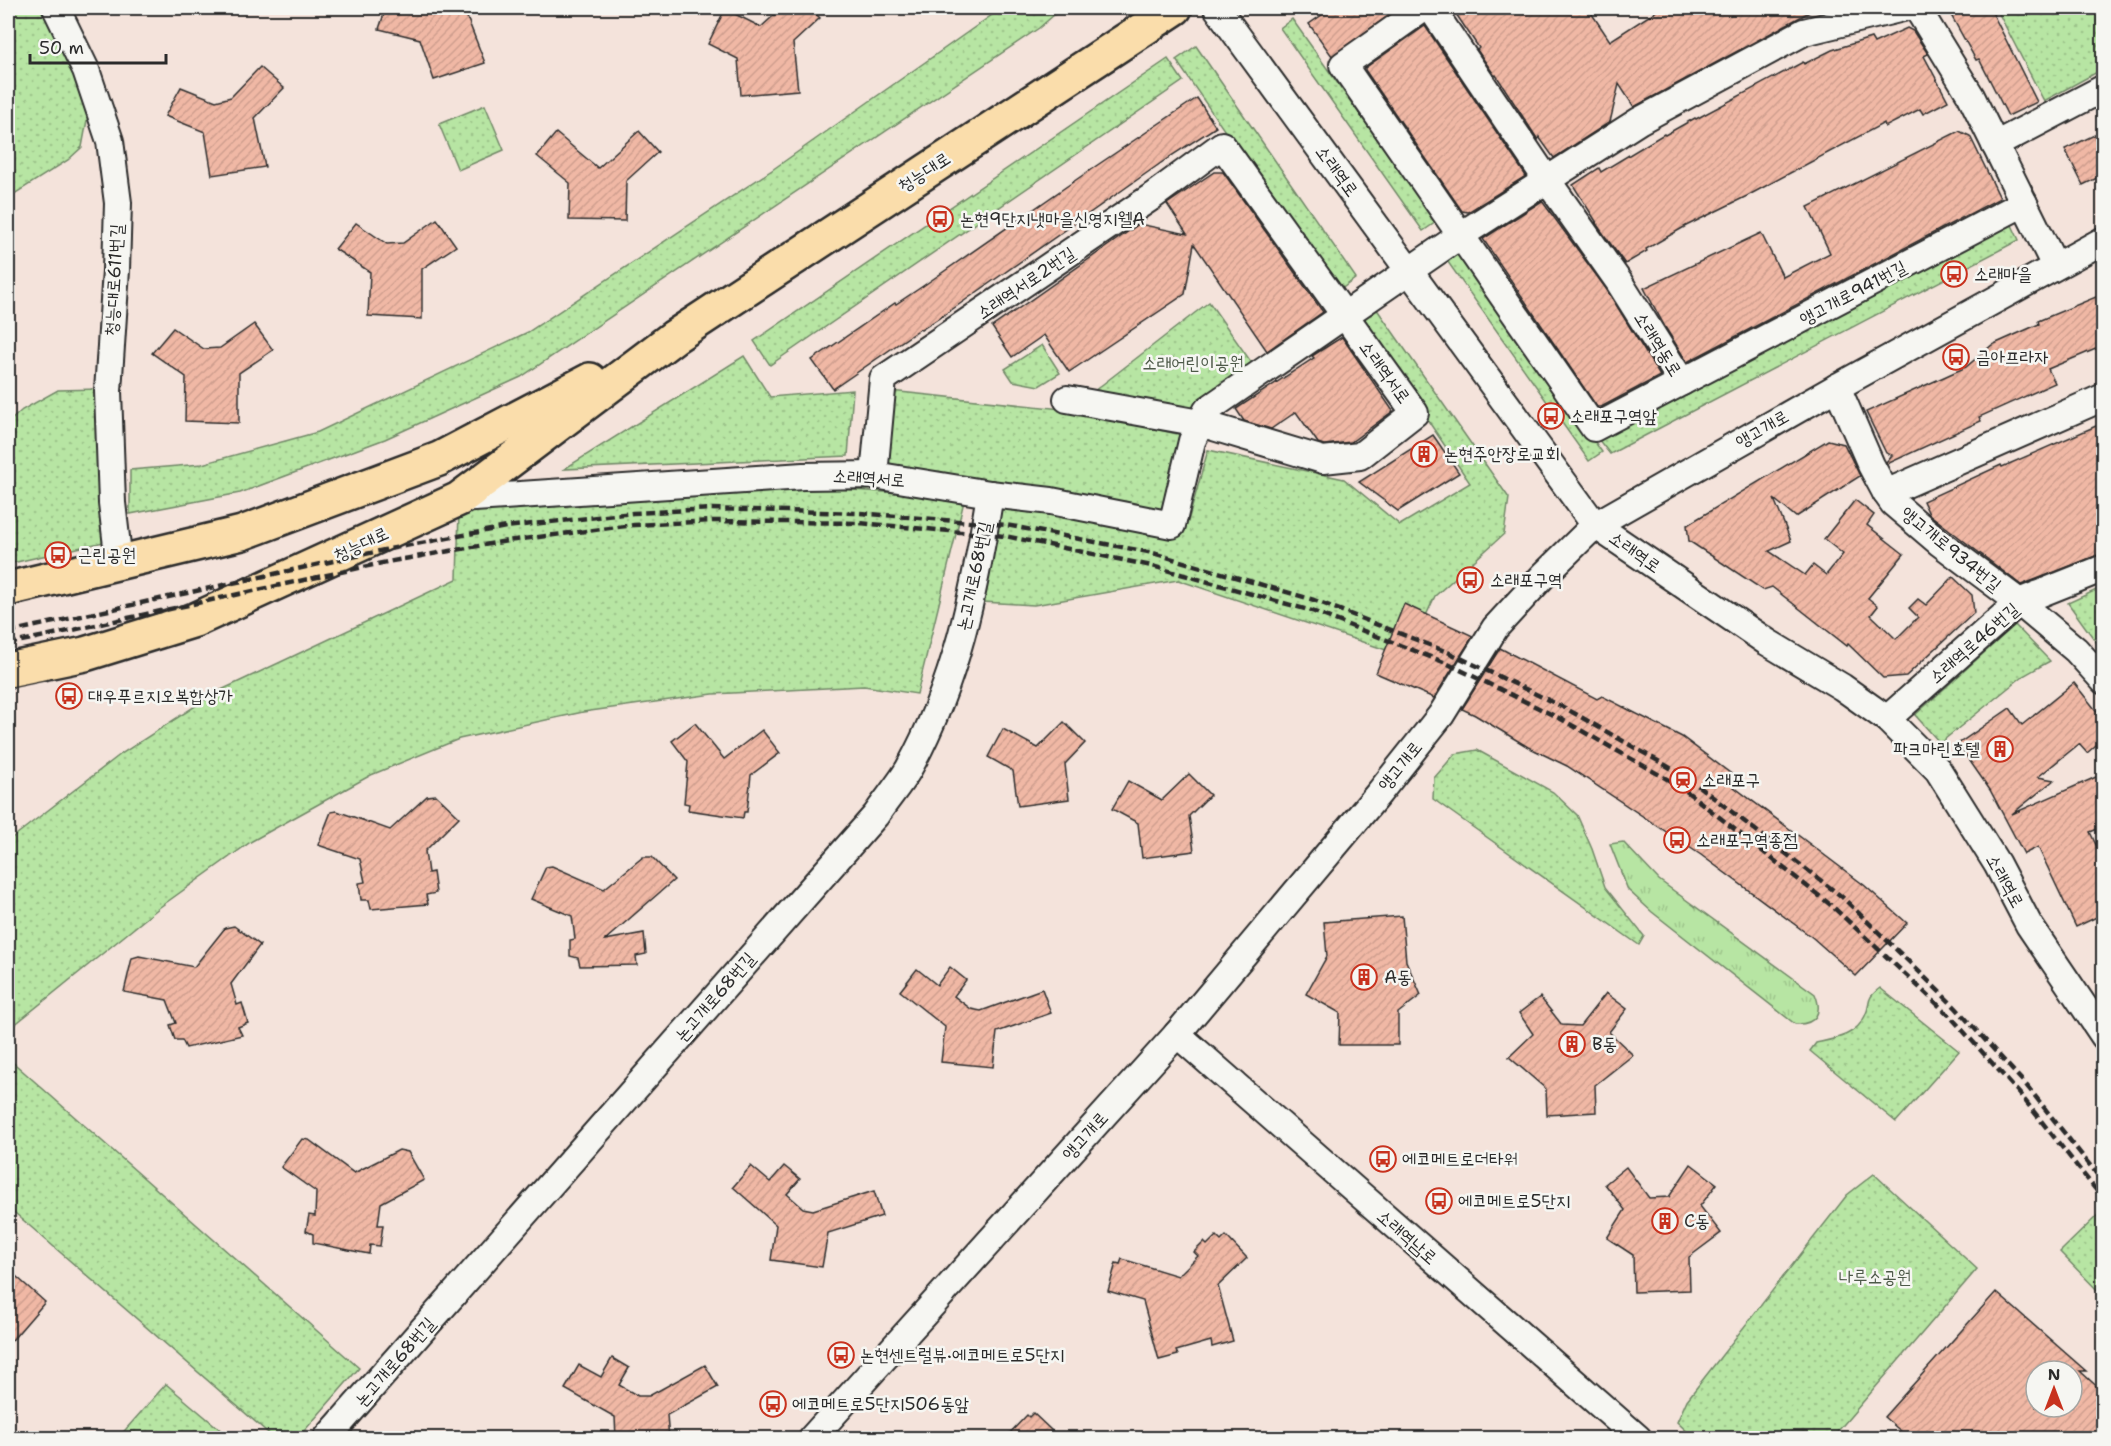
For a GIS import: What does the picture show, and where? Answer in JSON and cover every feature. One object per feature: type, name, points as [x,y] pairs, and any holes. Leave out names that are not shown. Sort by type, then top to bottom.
[{"type":"main road","name":"청능대로","points":[[8,670],[85,654],[195,620],[459,499],[674,337],[1175,8]]},
{"type":"main road","name":"청능대로","points":[[8,588],[242,533],[439,459],[674,337]]},
{"type":"street","name":"청능대로611번길","points":[[56,8],[86,70],[110,141],[118,203],[108,391],[111,503],[118,562]]},
{"type":"street","name":"소래역로","points":[[1217,8],[1595,525],[1767,642],[1842,687],[1887,719],[1938,770],[1997,864],[2029,925],[2103,1036]]},
{"type":"street","name":"소래역동로","points":[[1425,8],[1343,65],[1594,428],[1682,382],[1619,282],[1431,8]]},
{"type":"street","points":[[1410,270],[1639,121],[1804,32],[1903,8]]},
{"type":"street","points":[[1917,8],[1971,96],[2055,266]]},
{"type":"street","points":[[1995,145],[2103,88]]},
{"type":"street","name":"소래역서로2번길","points":[[874,475],[883,379],[1150,198],[1222,145],[1343,315]]},
{"type":"street","name":"앵고개로941번길","points":[[1682,382],[2024,203]]},
{"type":"street","name":"앵고개로","points":[[812,1438],[1177,1034],[1379,793],[1441,715],[1495,628],[1595,525],[1837,387],[2103,240]]},
{"type":"street","name":"소래역서로","points":[[459,499],[802,476],[874,475],[990,494],[1051,501],[1172,525],[1192,441],[1206,410],[1410,270]]},
{"type":"street","name":"소래역서로","points":[[1067,399],[1200,423],[1323,460],[1360,456],[1415,413],[1343,315]]},
{"type":"street","name":"앵고개로934번길","points":[[1837,387],[1886,493],[1893,503],[2076,650],[2103,681]]},
{"type":"street","points":[[1886,493],[2103,397]]},
{"type":"street","name":"논고개로68번길","points":[[327,1438],[876,815],[907,771],[934,719],[956,658],[972,599],[990,494]]},
{"type":"street","name":"소래역로46번길","points":[[1887,719],[2019,602],[2103,568]]},
{"type":"street","name":"소래역남로","points":[[1177,1034],[1638,1438]]},
{"type":"green space","points":[[8,8],[50,8],[80,68],[88,115],[82,147],[68,160],[8,198]]},
{"type":"green space","points":[[1002,8],[1062,8],[1039,28],[521,377],[385,439],[240,493],[130,514],[130,470],[202,464],[318,432],[528,332],[772,170]]},
{"type":"green space","points":[[1996,8],[2103,8],[2103,69],[2044,101]]},
{"type":"green space","points":[[1292,19],[1436,222],[1423,231],[1280,28]]},
{"type":"green space","points":[[1196,46],[1356,278],[1336,293],[1176,60]]},
{"type":"green space","points":[[1168,59],[1183,81],[770,365],[754,341]]},
{"type":"green space","points":[[485,105],[504,150],[458,170],[439,124]]},
{"type":"green space","points":[[2011,223],[2019,240],[1610,454],[1598,439]]},
{"type":"green space","points":[[1458,249],[1602,452],[1589,461],[1445,258]]},
{"type":"green space","name":"소래어린이공원","points":[[1209,302],[1254,366],[1191,411],[1094,391]]},
{"type":"green space","points":[[1376,308],[1509,498],[1504,534],[1435,596],[1407,657],[1178,580],[1034,605],[983,602],[1002,505],[1187,525],[1208,450],[1344,479],[1400,525],[1470,483],[1359,318]]},
{"type":"green space","points":[[1042,345],[1060,373],[1039,386],[1013,381],[1005,369]]},
{"type":"green space","points":[[744,356],[770,397],[853,390],[848,456],[564,469]]},
{"type":"green space","points":[[100,389],[108,541],[8,564],[8,423],[22,410],[58,390]]},
{"type":"green space","points":[[890,391],[1062,409],[1182,435],[1163,511],[882,463]]},
{"type":"green space","points":[[787,486],[965,497],[917,694],[864,686],[713,694],[583,712],[459,739],[371,775],[252,841],[160,907],[8,1030],[8,841],[121,754],[217,692],[457,579],[459,511]]},
{"type":"green space","points":[[2103,587],[2103,644],[2099,646],[2068,603]]},
{"type":"green space","points":[[2015,625],[2050,661],[2023,676],[1940,743],[1915,715]]},
{"type":"green space","points":[[1477,750],[1553,792],[1577,815],[1605,887],[1644,936],[1639,945],[1433,799],[1434,778],[1455,754]]},
{"type":"green space","points":[[1623,842],[1659,880],[1815,994],[1818,1012],[1813,1020],[1795,1024],[1652,912],[1628,890],[1610,844]]},
{"type":"green space","points":[[1880,988],[1959,1051],[1896,1122],[1810,1051],[1816,1043],[1844,1036],[1856,1028],[1865,1016],[1870,998]]},
{"type":"green space","points":[[8,1058],[359,1368],[298,1438],[274,1438],[8,1207]]},
{"type":"green space","name":"나루소공원","points":[[1874,1174],[1977,1269],[1832,1438],[1694,1438],[1677,1422],[1687,1400],[1847,1195]]},
{"type":"green space","points":[[2103,1210],[2103,1296],[2060,1252]]},
{"type":"green space","points":[[166,1384],[230,1438],[118,1438]]},
{"type":"building","points":[[386,8],[474,8],[467,17],[485,63],[434,80],[420,39],[379,29]]},
{"type":"building","points":[[782,8],[810,8],[820,18],[793,43],[798,90],[741,95],[738,59],[708,44],[725,9],[761,27]]},
{"type":"building","points":[[1332,8],[1399,8],[1332,56],[1309,24]]},
{"type":"building","points":[[1452,8],[1588,8],[1610,41],[1661,8],[1817,8],[1634,107],[1619,84],[1610,122],[1554,158],[1539,137],[1538,140],[1477,50],[1479,48]]},
{"type":"building","points":[[1965,8],[1990,8],[2037,102],[2008,116],[1979,59],[1976,60],[1951,15]]},
{"type":"building","points":[[1425,26],[1526,176],[1468,212],[1462,211],[1365,70]]},
{"type":"building","points":[[1907,28],[1913,31],[1928,54],[1924,56],[1948,101],[1923,114],[1920,109],[1885,127],[1884,123],[1686,226],[1625,264],[1595,222],[1597,223],[1573,185],[1599,168],[1601,172],[1664,134],[1803,62],[1804,64],[1832,50],[1871,38],[1874,43]]},
{"type":"building","points":[[260,67],[284,88],[255,118],[265,167],[212,175],[205,132],[165,116],[181,87],[216,101],[231,97]]},
{"type":"building","points":[[1197,98],[1216,127],[833,389],[812,360]]},
{"type":"building","points":[[639,131],[658,152],[626,181],[625,221],[569,220],[570,183],[537,156],[556,133],[598,168]]},
{"type":"building","points":[[1959,131],[1970,136],[2000,198],[1687,362],[1644,288],[1761,233],[1783,277],[1830,253],[1808,207]]},
{"type":"building","points":[[2103,131],[2103,175],[2083,185],[2065,149]]},
{"type":"building","points":[[1214,172],[1223,172],[1323,312],[1267,351],[1194,244],[1185,294],[1069,372],[1044,335],[1012,357],[992,327],[1139,224],[1187,234],[1167,204]]},
{"type":"building","points":[[1542,201],[1607,290],[1660,376],[1601,407],[1597,407],[1483,239]]},
{"type":"building","points":[[437,219],[456,246],[422,269],[422,319],[368,316],[370,272],[335,249],[356,223],[387,244],[403,243]]},
{"type":"building","points":[[2103,294],[2103,346],[2048,369],[2055,383],[1979,417],[1981,421],[1887,464],[1886,462],[1892,455],[1886,453],[1866,412],[1966,367],[1992,345],[2039,324],[2038,321]]},
{"type":"building","points":[[254,324],[273,350],[239,373],[239,423],[185,421],[186,377],[152,353],[173,328],[204,349],[220,348]]},
{"type":"building","points":[[1342,337],[1393,411],[1351,442],[1324,445],[1318,443],[1296,412],[1271,429],[1244,421],[1236,409]]},
{"type":"building","points":[[2103,423],[2103,553],[2021,585],[1929,514],[1923,501],[2001,465],[2002,467]]},
{"type":"building","name":"논현주안장로교회","points":[[1433,435],[1459,473],[1398,511],[1359,482]]},
{"type":"building","points":[[1828,440],[1844,444],[1860,476],[1796,517],[1774,499],[1791,541],[1769,551],[1805,575],[1813,565],[1826,575],[1843,554],[1824,539],[1855,500],[1874,515],[1867,525],[1904,554],[1868,598],[1878,606],[1871,615],[1896,639],[1918,617],[1909,608],[1918,599],[1926,605],[1953,577],[1972,595],[1974,613],[1906,676],[1883,678],[1848,644],[1847,646],[1772,587],[1763,590],[1689,541],[1687,525]]},
{"type":"building","points":[[1404,604],[1473,636],[1434,698],[1376,673]]},
{"type":"building","points":[[1500,648],[1597,699],[1602,696],[1682,737],[1738,779],[1734,787],[1864,885],[1907,923],[1856,976],[1813,938],[1701,855],[1567,766],[1528,747],[1462,709]]},
{"type":"building","points":[[2074,683],[2103,719],[2103,739],[2087,753],[2079,744],[2038,777],[2054,780],[2012,814],[2103,774],[2103,827],[2090,832],[2103,860],[2103,914],[2076,927],[2038,847],[2024,854],[1990,790],[1958,744],[2010,708],[2022,725]]},
{"type":"building","points":[[1064,722],[1085,743],[1065,764],[1069,799],[1018,806],[1013,771],[988,757],[1003,729],[1038,748]]},
{"type":"building","points":[[695,723],[724,759],[762,730],[780,753],[751,775],[747,812],[744,812],[743,818],[688,810],[689,804],[684,803],[688,762],[672,741]]},
{"type":"building","points":[[1189,774],[1210,795],[1189,816],[1194,851],[1142,858],[1138,823],[1112,809],[1128,781],[1162,800]]},
{"type":"building","points":[[436,795],[459,817],[425,851],[428,873],[433,872],[436,893],[426,895],[428,904],[371,909],[369,900],[361,900],[359,883],[365,882],[360,859],[318,845],[331,812],[337,811],[390,830],[427,796]]},
{"type":"building","points":[[643,857],[652,857],[674,880],[605,940],[644,933],[646,954],[636,956],[637,965],[580,966],[578,958],[570,956],[570,940],[575,939],[572,916],[531,899],[546,867],[552,866],[604,889]]},
{"type":"building","name":"A동","points":[[1402,916],[1406,961],[1421,995],[1398,1013],[1398,1045],[1339,1045],[1340,1013],[1306,994],[1327,956],[1324,922]]},
{"type":"building","points":[[234,926],[260,945],[231,984],[237,1005],[242,1003],[248,1023],[238,1027],[242,1035],[186,1048],[182,1040],[175,1040],[170,1025],[176,1023],[167,1000],[124,992],[132,958],[139,956],[194,967],[225,928]]},
{"type":"building","points":[[950,967],[966,980],[954,996],[971,1009],[981,1011],[1042,989],[1051,1013],[997,1032],[993,1067],[941,1062],[945,1027],[900,991],[917,969],[937,985]]},
{"type":"building","name":"B동","points":[[1606,993],[1627,1009],[1609,1032],[1633,1055],[1595,1085],[1596,1112],[1547,1115],[1546,1089],[1509,1057],[1533,1034],[1519,1013],[1540,997],[1562,1025],[1580,1026]]},
{"type":"building","points":[[302,1139],[309,1140],[354,1173],[399,1150],[408,1152],[424,1180],[381,1203],[378,1225],[383,1225],[380,1246],[370,1245],[369,1254],[313,1243],[313,1234],[306,1231],[309,1215],[315,1216],[316,1192],[281,1167]]},
{"type":"building","name":"C동","points":[[1691,1164],[1717,1184],[1700,1206],[1721,1233],[1689,1257],[1690,1290],[1634,1292],[1633,1255],[1607,1238],[1625,1210],[1605,1184],[1626,1167],[1649,1198],[1669,1197]]},
{"type":"building","points":[[751,1166],[770,1182],[784,1166],[800,1179],[787,1194],[803,1208],[813,1210],[874,1191],[882,1216],[828,1233],[822,1267],[771,1260],[776,1225],[733,1187]]},
{"type":"building","points":[[1216,1236],[1221,1241],[1226,1236],[1247,1258],[1218,1286],[1233,1341],[1212,1347],[1211,1341],[1176,1351],[1178,1355],[1159,1360],[1143,1301],[1108,1291],[1116,1263],[1120,1264],[1122,1259],[1178,1276],[1198,1256],[1194,1252],[1204,1242],[1207,1245]]},
{"type":"building","points":[[8,1269],[45,1302],[8,1345]]},
{"type":"building","points":[[1996,1292],[2072,1359],[2024,1359],[2024,1419],[2084,1419],[2084,1375],[2103,1392],[2103,1438],[1909,1438],[1884,1417]]},
{"type":"building","points":[[612,1358],[629,1368],[619,1385],[638,1396],[649,1396],[705,1365],[718,1387],[667,1415],[669,1438],[616,1438],[615,1417],[565,1389],[579,1365],[601,1377]]},
{"type":"building","points":[[1033,1413],[1052,1431],[1045,1438],[1005,1438],[1027,1415],[1029,1417]]},
{"type":"railway","points":[[8,632],[384,550],[506,527],[633,513],[711,509],[859,513],[1006,525],[1153,553],[1314,600],[1450,653],[1565,708],[1688,778],[1841,896],[1902,955],[1956,1008],[2027,1086],[2104,1183]]},
{"type":"railway","points":[[8,644],[387,562],[507,541],[634,525],[712,521],[859,523],[1005,536],[1152,566],[1312,611],[1446,663],[1561,719],[1681,787],[1832,906],[1949,1015],[2019,1093],[2104,1200]]},
{"type":"place","name":"논현9단지냇마을신영지웰A","points":[[940,219]]},
{"type":"place","name":"소래마을","points":[[1954,274]]},
{"type":"place","name":"금아프라자","points":[[1956,357]]},
{"type":"place","name":"소래포구역앞","points":[[1551,416]]},
{"type":"place","name":"논현주안장로교회","points":[[1424,454]]},
{"type":"place","name":"근린공원","points":[[58,555]]},
{"type":"place","name":"소래포구역","points":[[1470,580]]},
{"type":"place","name":"대우푸르지오복합상가","points":[[69,696]]},
{"type":"place","name":"파크마린호텔","points":[[2000,749]]},
{"type":"place","name":"소래포구","points":[[1683,780]]},
{"type":"place","name":"소래포구역종점","points":[[1677,840]]},
{"type":"place","name":"A동","points":[[1364,977]]},
{"type":"place","name":"B동","points":[[1572,1044]]},
{"type":"place","name":"에코메트로더타워","points":[[1383,1159]]},
{"type":"place","name":"에코메트로5단지","points":[[1439,1201]]},
{"type":"place","name":"C동","points":[[1665,1221]]},
{"type":"place","name":"논현센트럴뷰·에코메트로5단지","points":[[841,1355]]},
{"type":"place","name":"에코메트로5단지506동앞","points":[[773,1404]]}]
